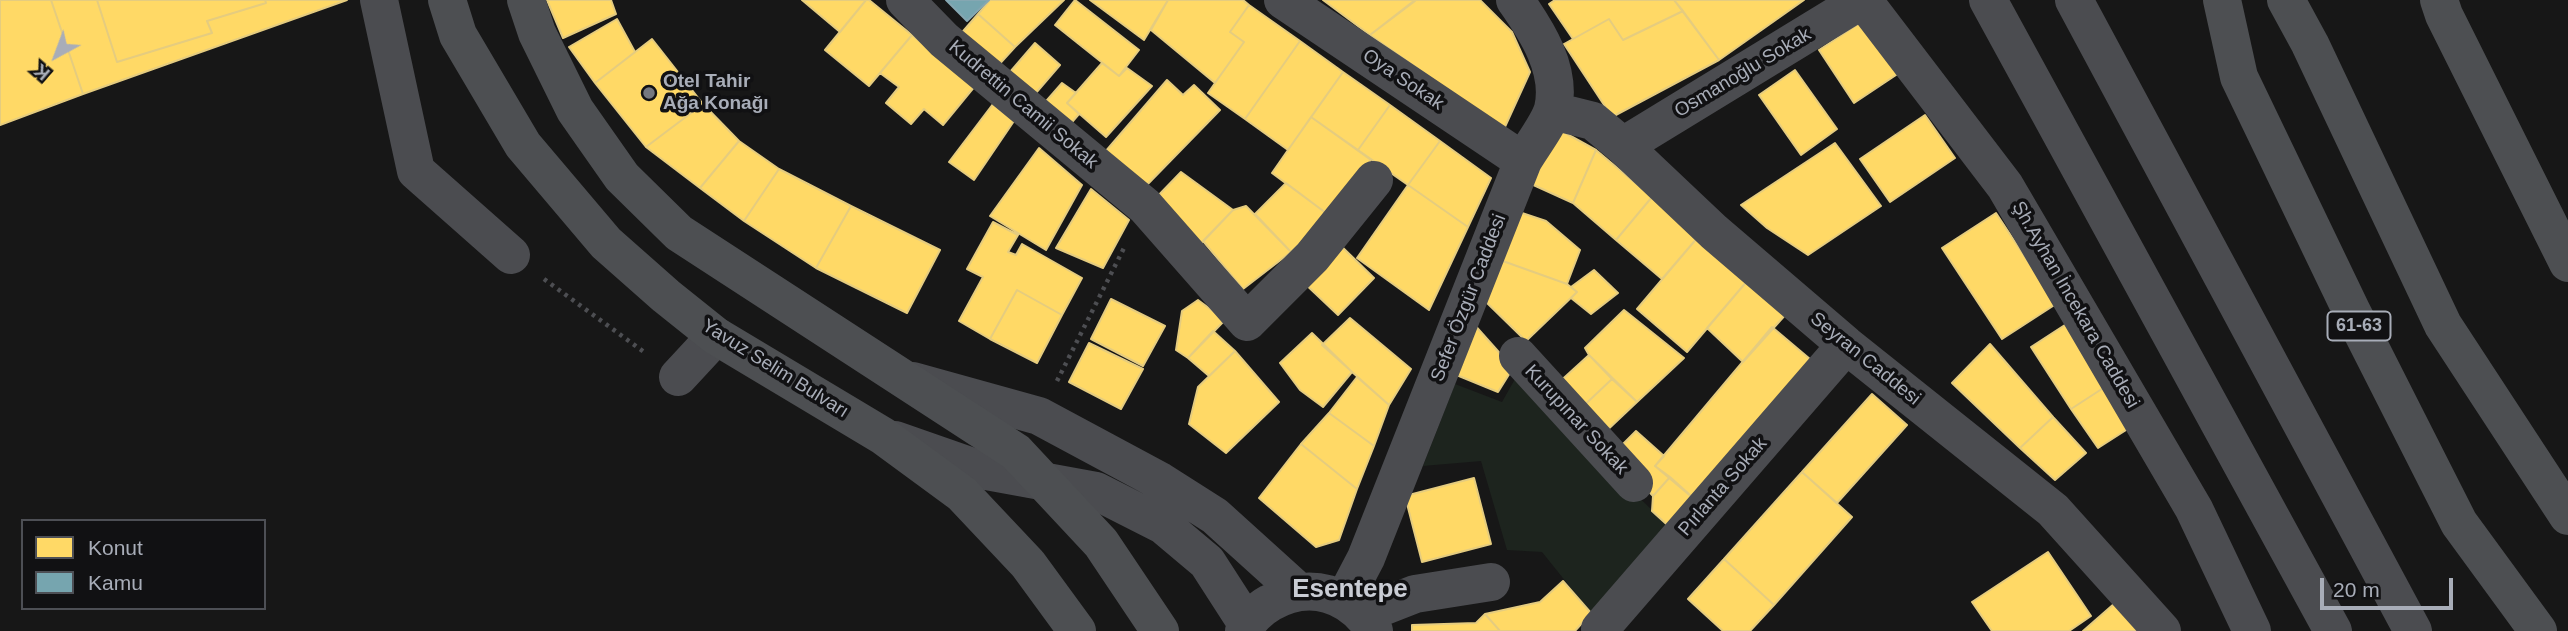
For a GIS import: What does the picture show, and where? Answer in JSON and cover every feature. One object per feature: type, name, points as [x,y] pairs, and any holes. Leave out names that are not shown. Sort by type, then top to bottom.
[{"type":"main road","name":"Yavuz Selim Bulvarı","points":[[447,0],[458,35],[523,145],[606,243],[716,336],[883,436],[962,494],[1028,564],[1077,631]]},
{"type":"main road","points":[[526,0],[537,33],[575,110],[622,177],[679,233],[1016,452],[1101,543],[1160,631]]},
{"type":"main road","name":"61-63","points":[[2221,0],[2239,76],[2357,321],[2459,523],[2538,631]]},
{"type":"main road","points":[[2286,0],[2310,44],[2443,325],[2568,516]]},
{"type":"main road","points":[[2439,0],[2444,15],[2568,263]]},
{"type":"street","points":[[379,0],[416,171],[512,255]]},
{"type":"street","name":"Kudrettin Camii Sokak","points":[[905,0],[944,40],[1144,206],[1247,322],[1312,257],[1374,180]]},
{"type":"street","name":"Oya Sokak","points":[[1283,0],[1523,160]]},
{"type":"street","name":"Sefer Özgür Caddesi","points":[[1361,615],[1366,558],[1523,160],[1553,111],[1555,79],[1536,30],[1515,0]]},
{"type":"street","name":"Osmanoğlu Sokak","points":[[1623,146],[1862,0]]},
{"type":"street","name":"Şh.Ayhan İncekara Caddesi","points":[[1862,0],[2006,186],[2194,509],[2252,631]]},
{"type":"street","points":[[1988,0],[2333,631]]},
{"type":"street","points":[[2074,0],[2413,631]]},
{"type":"street","name":"Seyran Caddesi","points":[[1553,111],[1593,121],[1714,232],[1846,345],[2053,510],[2162,631]]},
{"type":"street","points":[[678,377],[716,336]]},
{"type":"street","name":"Pırlanta Sokak","points":[[1600,629],[1846,345]]},
{"type":"street","name":"Kurupınar Sokak","points":[[1518,356],[1634,483]]},
{"type":"street","points":[[905,379],[1039,416],[1160,481],[1215,516],[1299,592],[1318,592],[1361,615],[1415,594],[1491,582]]},
{"type":"street","name":"Yavuz Selim Bulvarı","points":[[883,436],[981,470],[1096,491],[1163,525],[1208,562],[1245,627],[1264,607],[1280,597],[1299,592]]},
{"type":"path","points":[[1039,416],[1144,206]]},
{"type":"path","points":[[512,255],[678,377]]},
{"type":"shaded area","points":[[1515,379],[1674,531],[1591,613],[1542,552],[1507,550],[1481,461],[1423,466],[1455,384],[1502,402]]},
{"type":"building: Konut","points":[[0,0],[51,0],[83,94],[0,125]]},
{"type":"building: Konut","points":[[51,0],[97,0],[117,62],[212,33],[207,21],[266,3],[265,0],[347,0],[83,94]]},
{"type":"building: Konut","points":[[97,0],[265,0],[266,3],[207,21],[212,33],[117,62]]},
{"type":"building: Konut","points":[[547,0],[611,0],[616,14],[563,38]]},
{"type":"building: Konut","points":[[802,0],[866,0],[840,32]]},
{"type":"building: Konut","points":[[866,0],[912,35],[869,86],[825,50]]},
{"type":"building: Konut","points":[[990,0],[1064,0],[1015,47],[978,14]]},
{"type":"building: Konut","points":[[1075,0],[1139,50],[1119,76],[1055,25]]},
{"type":"building: Konut","points":[[1090,0],[1168,0],[1144,40]]},
{"type":"building: Konut","points":[[1168,0],[1243,0],[1249,5],[1230,32],[1244,42],[1215,83],[1151,30]]},
{"type":"building: Konut","points":[[1323,0],[1414,0],[1415,1],[1370,35]]},
{"type":"building: Konut","points":[[1415,0],[1480,0],[1512,32],[1530,72],[1504,129],[1370,35]]},
{"type":"building: Konut","points":[[1555,0],[1674,0],[1683,11],[1623,40],[1609,19],[1573,39],[1549,4]]},
{"type":"building: Konut","points":[[1674,0],[1804,0],[1719,60]]},
{"type":"building: Konut","points":[[1249,5],[1300,41],[1245,119],[1208,93],[1244,42],[1230,32]]},
{"type":"building: Konut","points":[[1683,11],[1719,60],[1612,117],[1564,44],[1609,19],[1623,40]]},
{"type":"building: Konut","points":[[978,14],[1015,47],[994,70],[958,37]]},
{"type":"building: Konut","points":[[617,19],[635,52],[595,83],[569,47]]},
{"type":"building: Konut","points":[[1863,21],[1899,73],[1854,103],[1819,50]]},
{"type":"building: Konut","points":[[912,35],[975,86],[943,125],[924,109],[911,124],[886,103],[899,87],[880,73]]},
{"type":"building: Konut","name":"Otel Tahir Ağa Konağı","points":[[652,39],[703,104],[646,147],[595,83]]},
{"type":"building: Konut","points":[[1300,41],[1343,72],[1288,150],[1245,119]]},
{"type":"building: Konut","points":[[1035,43],[1060,65],[1029,101],[1004,79]]},
{"type":"building: Konut","points":[[1102,63],[1119,76],[1127,68],[1152,86],[1106,137],[1067,103]]},
{"type":"building: Konut","points":[[1795,70],[1837,129],[1801,155],[1759,95]]},
{"type":"building: Konut","points":[[1343,72],[1390,105],[1358,150],[1311,117]]},
{"type":"building: Konut","points":[[1167,80],[1183,95],[1194,85],[1220,110],[1143,189],[1105,152]]},
{"type":"building: Konut","points":[[1062,83],[1076,93],[1067,103],[1079,114],[1067,128],[1041,107]]},
{"type":"building: Konut","points":[[703,104],[739,141],[700,188],[646,147]]},
{"type":"building: Konut","points":[[993,104],[1014,121],[974,180],[949,162]]},
{"type":"building: Konut","points":[[1390,105],[1440,141],[1408,185],[1358,150]]},
{"type":"building: Konut","points":[[1925,115],[1955,158],[1890,202],[1860,159]]},
{"type":"building: Konut","points":[[1311,117],[1371,160],[1330,216],[1272,173]]},
{"type":"building: Konut","points":[[1549,124],[1596,150],[1573,203],[1529,183]]},
{"type":"building: Konut","points":[[739,141],[779,169],[744,221],[700,188]]},
{"type":"building: Konut","points":[[1440,141],[1491,178],[1468,227],[1408,185]]},
{"type":"building: Konut","points":[[1835,143],[1881,206],[1808,255],[1767,228],[1741,205]]},
{"type":"building: Konut","points":[[1039,148],[1082,185],[1046,250],[990,216]]},
{"type":"building: Konut","points":[[1596,150],[1652,197],[1616,240],[1573,203]]},
{"type":"building: Konut","points":[[779,169],[851,206],[816,268],[744,221]]},
{"type":"building: Konut","points":[[1181,172],[1233,210],[1196,249],[1152,202]]},
{"type":"building: Konut","points":[[1286,183],[1330,216],[1291,252],[1255,214]]},
{"type":"building: Konut","points":[[1408,185],[1468,227],[1429,310],[1357,258]]},
{"type":"building: Konut","points":[[1091,189],[1129,220],[1103,268],[1056,248]]},
{"type":"building: Konut","points":[[1652,197],[1698,237],[1662,279],[1616,240]]},
{"type":"building: Konut","points":[[851,206],[940,250],[907,313],[816,268]]},
{"type":"building: Konut","points":[[1246,206],[1291,252],[1243,289],[1203,241],[1233,210]]},
{"type":"building: Konut","points":[[1516,211],[1546,221],[1580,250],[1567,284],[1500,260]]},
{"type":"building: Konut","points":[[1996,213],[2056,304],[2002,339],[1942,248]]},
{"type":"building: Konut","points":[[993,222],[1018,235],[1008,252],[1016,255],[1022,244],[1082,278],[1062,315],[1017,290],[990,339],[959,321],[983,277],[967,269]]},
{"type":"building: Konut","points":[[1698,237],[1748,280],[1687,352],[1637,309]]},
{"type":"building: Konut","points":[[1338,243],[1374,278],[1338,315],[1301,280]]},
{"type":"building: Konut","points":[[1500,260],[1567,284],[1577,292],[1526,341],[1485,301]]},
{"type":"building: Konut","points":[[1594,270],[1618,293],[1591,314],[1571,298],[1577,292],[1571,287]]},
{"type":"building: Konut","points":[[1748,280],[1787,313],[1743,362],[1707,328]]},
{"type":"building: Konut","points":[[1017,290],[1062,315],[1037,363],[990,339]]},
{"type":"building: Konut","points":[[1111,299],[1165,326],[1143,366],[1091,339]]},
{"type":"building: Konut","points":[[1198,300],[1225,320],[1188,358],[1176,350],[1182,311]]},
{"type":"building: Konut","points":[[1624,310],[1684,358],[1637,402],[1585,348]]},
{"type":"building: Konut","points":[[1350,318],[1411,369],[1389,405],[1322,345]]},
{"type":"building: Konut","points":[[2071,321],[2111,383],[2071,409],[2031,347]]},
{"type":"building: Konut","points":[[1472,322],[1513,368],[1498,392],[1454,374]]},
{"type":"building: Konut","points":[[1772,327],[1817,365],[1700,504],[1655,466]]},
{"type":"building: Konut","points":[[1213,331],[1235,351],[1209,376],[1188,358]]},
{"type":"building: Konut","points":[[1312,333],[1352,372],[1323,407],[1300,390],[1280,363]]},
{"type":"building: Konut","points":[[1089,343],[1143,369],[1121,409],[1069,382]]},
{"type":"building: Konut","points":[[1990,344],[2053,417],[2020,448],[1952,383]]},
{"type":"building: Konut","points":[[1235,351],[1279,402],[1226,453],[1189,424],[1198,387]]},
{"type":"building: Konut","points":[[1589,355],[1612,379],[1576,413],[1555,386]]},
{"type":"building: Konut","points":[[1357,377],[1389,405],[1374,446],[1329,413]]},
{"type":"building: Konut","points":[[1612,379],[1637,402],[1601,436],[1576,413]]},
{"type":"building: Konut","points":[[2111,383],[2137,423],[2098,448],[2071,409]]},
{"type":"building: Konut","points":[[1872,394],[1907,425],[1837,503],[1802,472]]},
{"type":"building: Konut","points":[[1329,413],[1374,446],[1357,489],[1301,444]]},
{"type":"building: Konut","points":[[2053,417],[2086,453],[2055,480],[2020,448]]},
{"type":"building: Konut","points":[[1636,431],[1664,456],[1655,466],[1670,477],[1653,496],[1628,469],[1616,451]]},
{"type":"building: Konut","points":[[1301,444],[1357,489],[1339,540],[1316,547],[1259,498]]},
{"type":"building: Konut","points":[[1802,472],[1852,517],[1774,605],[1724,559]]},
{"type":"building: Konut","points":[[1670,477],[1700,504],[1674,531],[1652,511],[1653,496]]},
{"type":"building: Konut","points":[[1474,478],[1491,544],[1422,562],[1405,496]]},
{"type":"building: Konut","points":[[2048,552],[2091,616],[2069,631],[1992,631],[1972,602]]},
{"type":"building: Konut","points":[[1724,559],[1774,605],[1750,631],[1723,631],[1688,599]]},
{"type":"building: Konut","points":[[1563,581],[1591,613],[1575,631],[1500,631],[1485,614],[1540,602]]},
{"type":"building: Konut","points":[[2115,603],[2140,631],[2083,631]]},
{"type":"building: Konut","points":[[1485,614],[1500,631],[1412,631],[1412,625],[1476,623]]},
{"type":"building: Kamu","points":[[946,0],[989,0],[967,21]]},
{"type":"place","name":"Otel Tahir Ağa Konağı","points":[[649,93]]},
{"type":"district","name":"Esentepe","points":[[1350,590]]}]
